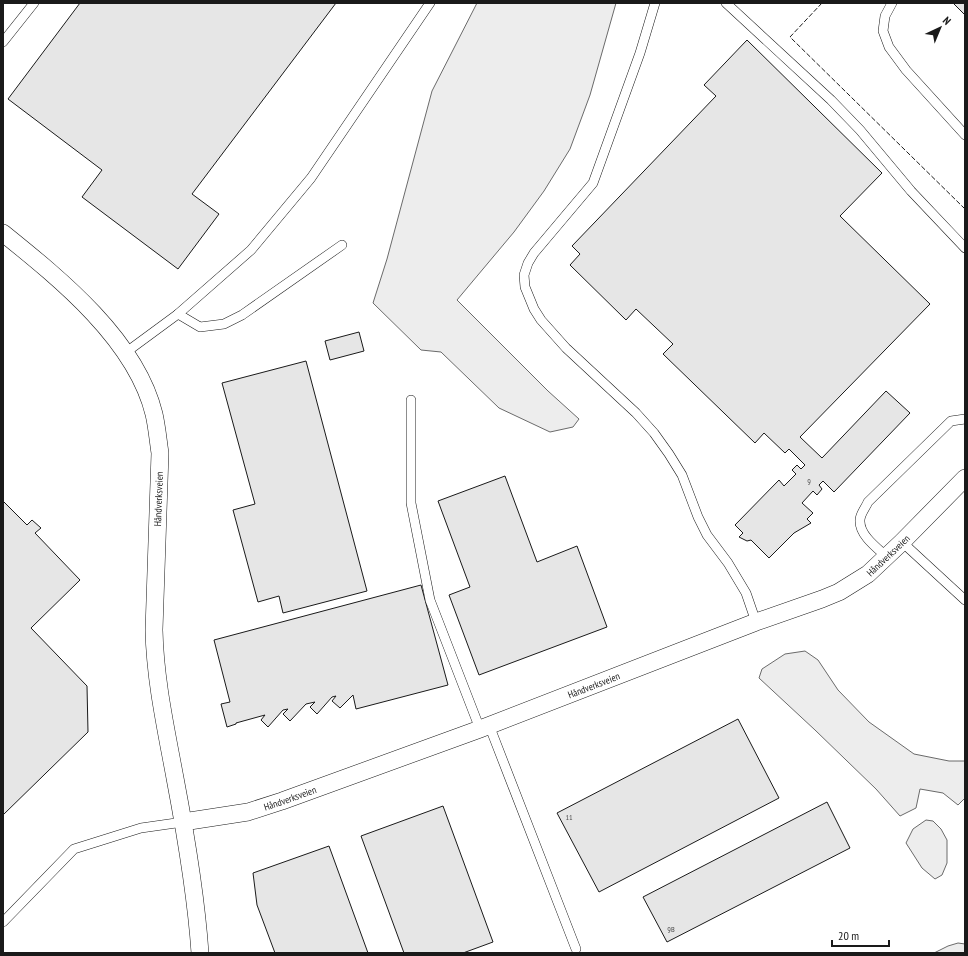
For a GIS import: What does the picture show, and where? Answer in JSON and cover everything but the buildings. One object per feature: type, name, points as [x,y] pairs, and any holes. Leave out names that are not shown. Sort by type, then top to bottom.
[{"type":"street","name":"Håndverksveien","points":[[3,233],[66,286],[119,344],[132,364],[149,398],[154,413],[160,453],[154,630],[155,654],[164,720],[196,900],[200,953]]},
{"type":"street","name":"Håndverksveien","points":[[183,822],[248,812],[282,802],[484,727],[756,622],[839,592],[868,574],[887,557],[965,478]]},
{"type":"lane","points":[[3,42],[34,3]]},
{"type":"lane","points":[[125,353],[178,314],[251,250],[312,178],[430,3]]},
{"type":"lane","points":[[655,3],[640,53],[593,183],[534,253],[528,263],[524,275],[524,287],[528,298],[541,320],[566,348],[636,413],[654,433],[669,454],[682,475],[698,517],[707,535],[728,563],[746,594],[756,622]]},
{"type":"lane","points":[[726,3],[831,100],[860,130],[916,196],[965,248]]},
{"type":"lane","points":[[892,3],[885,16],[883,31],[889,47],[906,70],[965,135]]},
{"type":"lane","points":[[178,314],[200,326],[224,324],[242,315],[342,245]]},
{"type":"lane","points":[[411,400],[411,503],[430,600],[576,949]]},
{"type":"lane","points":[[887,557],[869,540],[861,529],[860,518],[868,502],[951,421],[965,419]]},
{"type":"lane","points":[[902,542],[965,600]]},
{"type":"lane","points":[[3,922],[74,849],[141,828],[183,822]]},
{"type":"shaded area","points":[[477,3],[616,3],[590,95],[570,149],[544,191],[514,232],[457,300],[548,391],[579,419],[573,427],[550,432],[499,408],[441,352],[421,350],[373,303],[387,259],[432,91]]},
{"type":"shaded area","points":[[805,651],[818,660],[838,690],[869,722],[914,754],[949,761],[965,761],[965,798],[958,805],[943,793],[920,789],[916,808],[900,816],[876,789],[759,678],[762,669],[785,654]]},
{"type":"shaded area","points":[[926,820],[933,821],[941,829],[947,840],[947,863],[942,875],[935,879],[922,868],[906,843],[913,829]]},
{"type":"shaded area","points":[[958,943],[965,944],[965,953],[934,953],[948,946]]},
{"type":"fence","points":[[822,3],[790,37],[965,209]]}]
